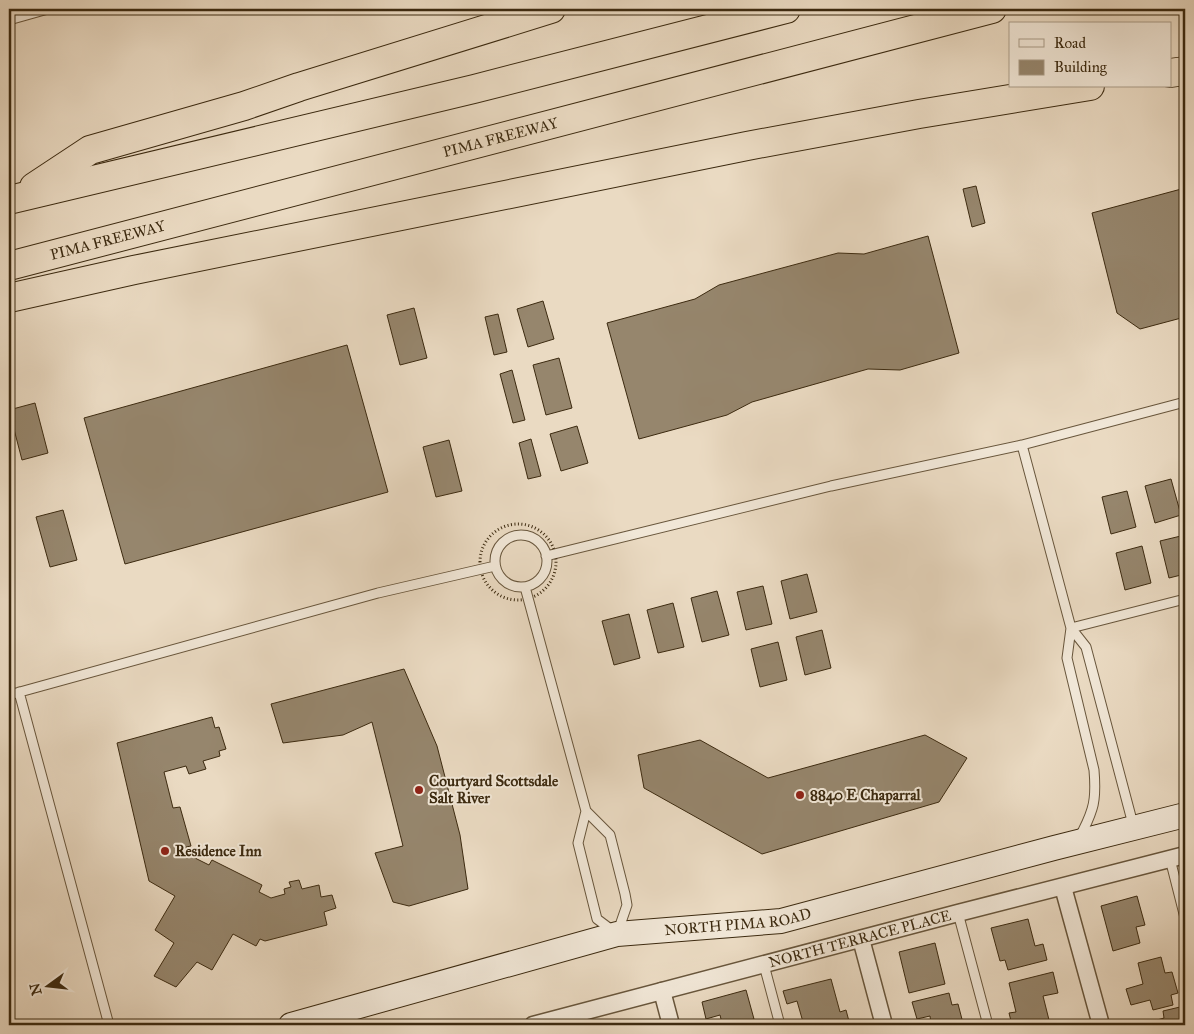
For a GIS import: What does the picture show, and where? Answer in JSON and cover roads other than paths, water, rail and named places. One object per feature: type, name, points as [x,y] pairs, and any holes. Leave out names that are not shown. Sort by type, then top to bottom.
[{"type":"highway","points":[[14,199],[90,150],[244,106],[299,87],[552,9]]},
{"type":"highway","points":[[14,199],[464,91],[786,9]]},
{"type":"highway","name":"PIMA FREEWAY","points":[[9,266],[992,9]]},
{"type":"highway","points":[[1172,73],[1185,71]]},
{"type":"highway","points":[[9,298],[134,270],[747,146],[920,114],[1078,88]]},
{"type":"main road","name":"NORTH PIMA ROAD","points":[[291,1025],[617,934],[782,921],[1076,842],[1185,815]]},
{"type":"street","name":"NORTH TERRACE PLACE","points":[[533,1025],[1177,857]]},
{"type":"street","points":[[1063,887],[1101,1025]]},
{"type":"street","points":[[861,939],[884,1025]]},
{"type":"street","points":[[662,991],[671,1025]]},
{"type":"lane","points":[[9,20],[48,9]]},
{"type":"lane","points":[[546,556],[831,486],[1022,445],[1185,402]]},
{"type":"lane","points":[[1022,445],[1071,628],[1067,658],[1094,767],[1093,808],[1088,822],[1076,842]]},
{"type":"lane","points":[[516,536],[532,538],[538,542],[546,556],[544,572],[533,584],[526,586],[518,587],[503,580],[495,566],[497,550],[508,538],[516,536]]},
{"type":"lane","points":[[9,695],[378,593],[495,566]]},
{"type":"lane","points":[[526,586],[586,811],[578,843],[597,919],[617,934],[627,905],[625,894],[610,835],[586,811]]},
{"type":"lane","points":[[1071,628],[1185,599]]},
{"type":"lane","points":[[1071,628],[1086,647],[1134,828]]},
{"type":"lane","points":[[19,692],[109,1025]]},
{"type":"lane","points":[[1177,857],[1185,918]]},
{"type":"lane","points":[[958,913],[988,1025]]},
{"type":"lane","points":[[764,965],[780,1025]]},
{"type":"place","name":"Courtyard Scottsdale Salt River","points":[[419,790]]},
{"type":"place","name":"8840 E Chaparral","points":[[800,795]]},
{"type":"place","name":"Residence Inn","points":[[165,851]]}]
